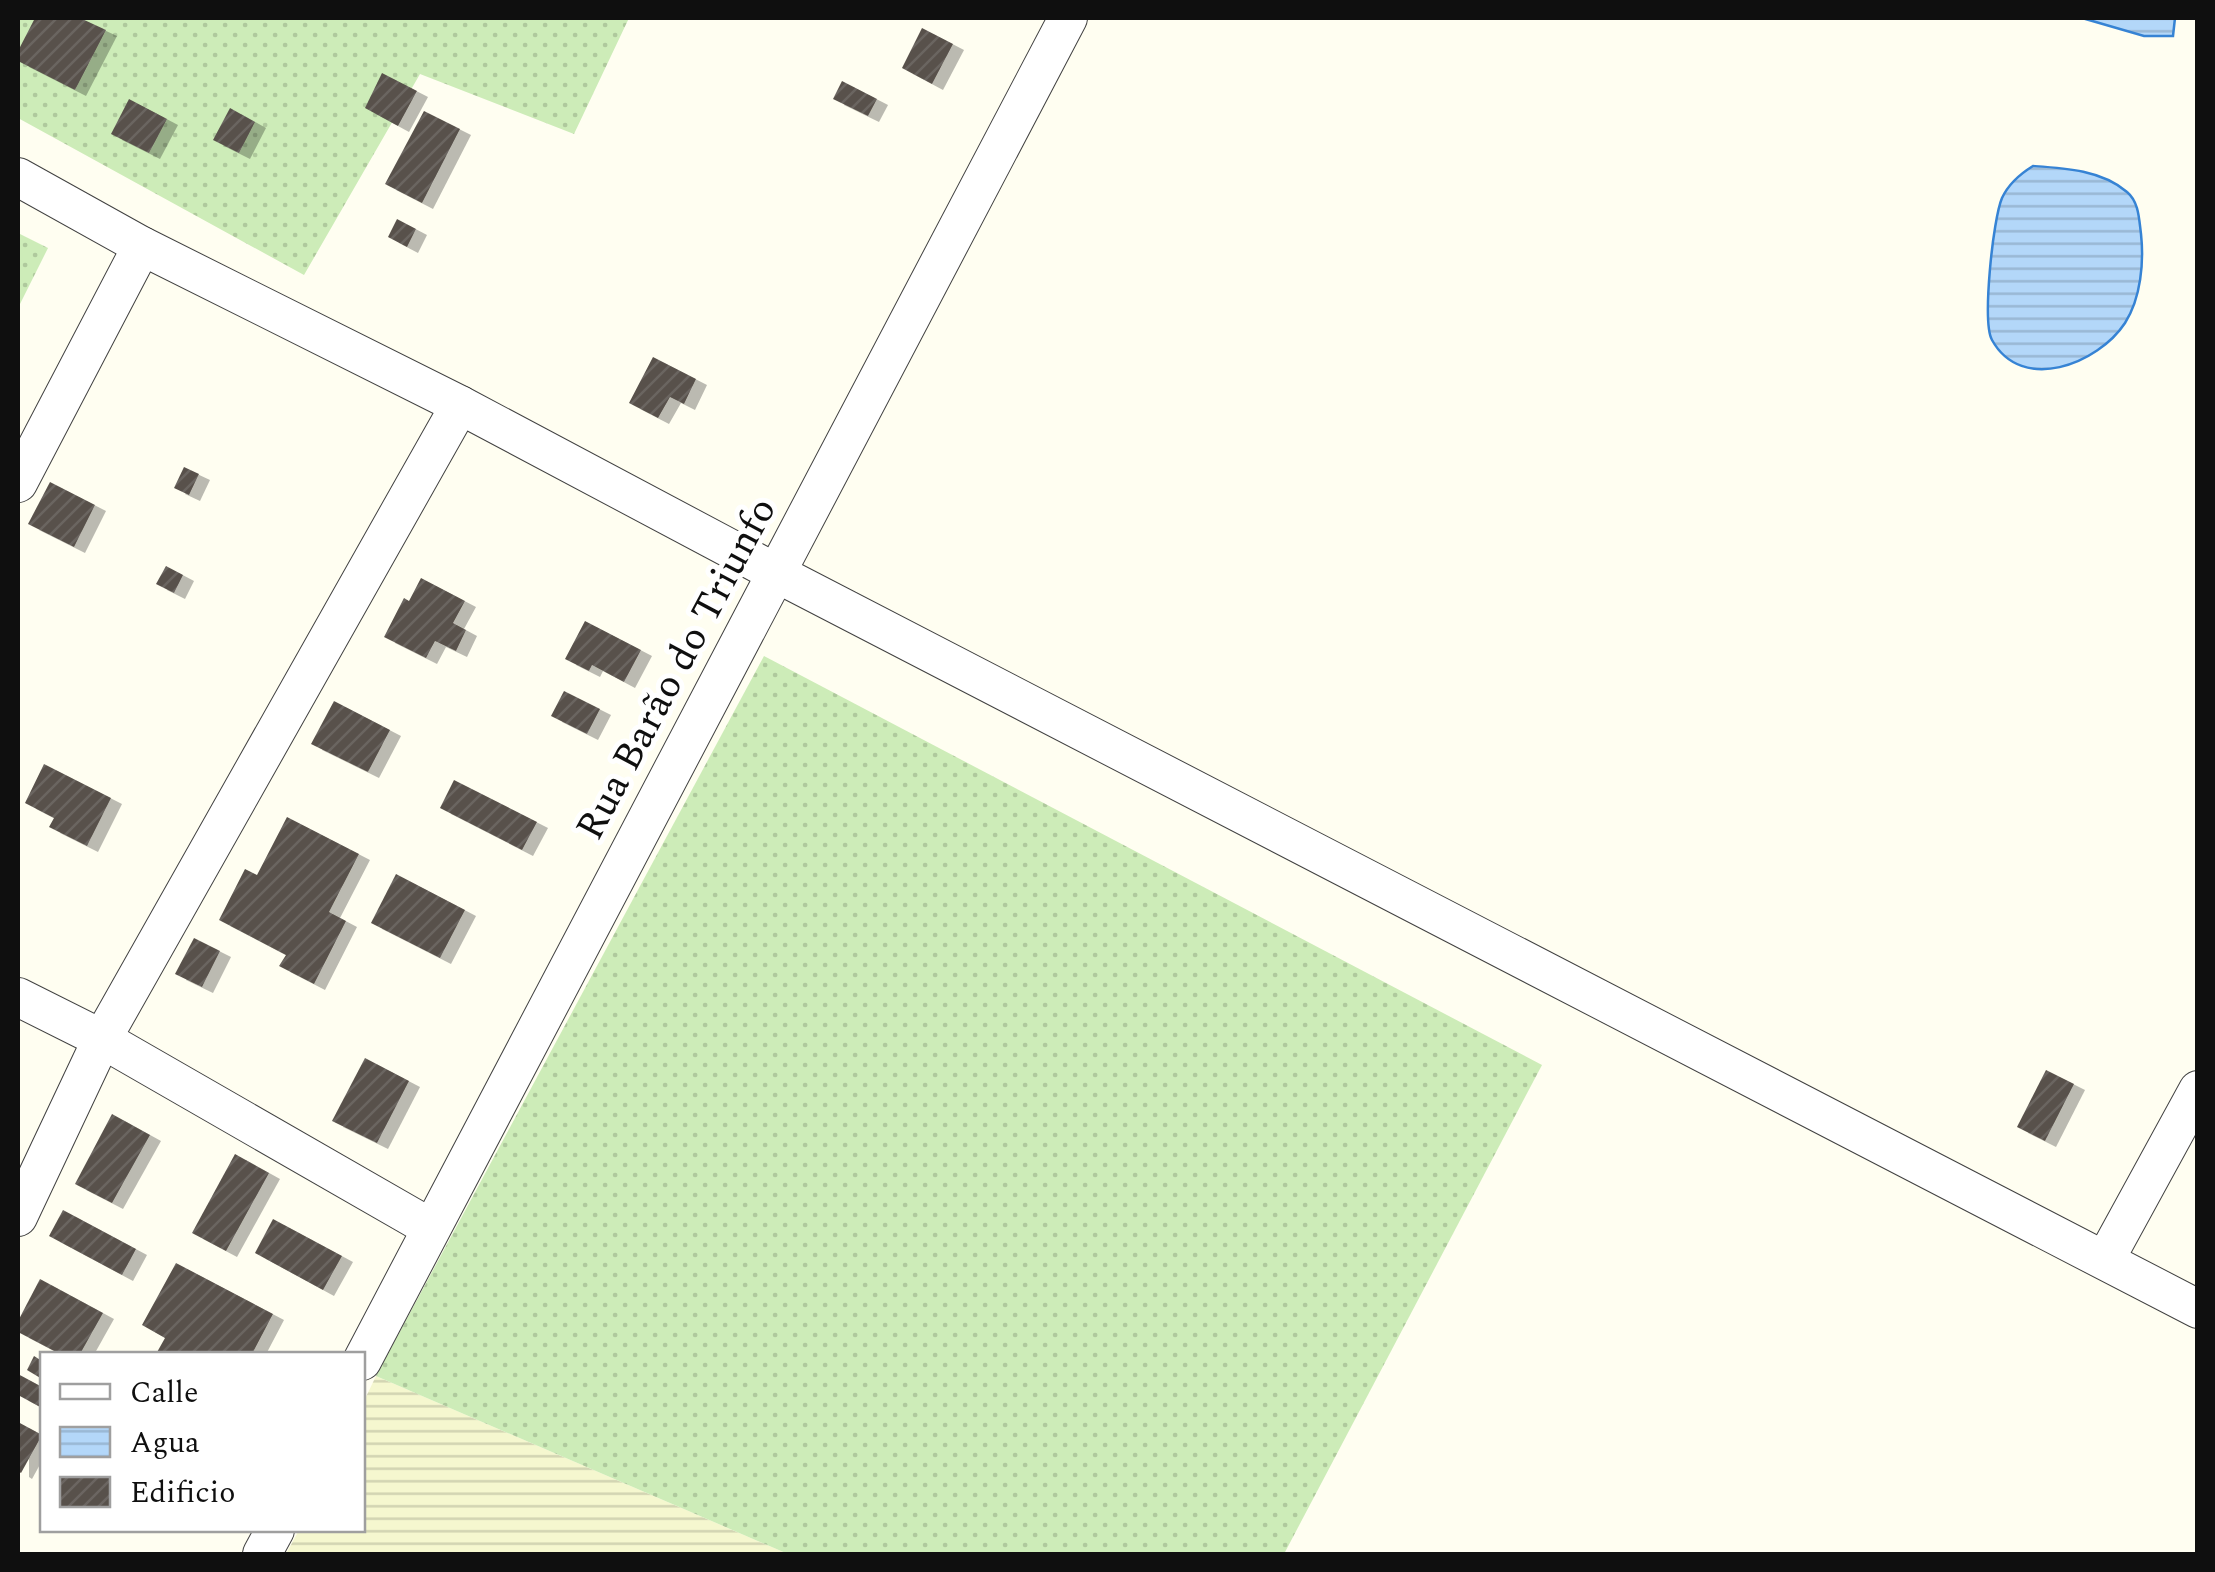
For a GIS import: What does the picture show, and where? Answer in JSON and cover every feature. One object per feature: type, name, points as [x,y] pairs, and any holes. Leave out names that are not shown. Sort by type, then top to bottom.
[{"type":"street","name":"Rua Barão do Triunfo","points":[[365,1354],[1068,18]]},
{"type":"street","points":[[18,177],[142,246],[460,405],[778,574],[2198,1308]]},
{"type":"street","points":[[18,482],[142,246]]},
{"type":"street","points":[[18,1217],[102,1040],[460,405]]},
{"type":"street","points":[[18,996],[431,1228]]},
{"type":"street","points":[[2106,1260],[2198,1090]]},
{"type":"street","points":[[262,1554],[274,1532]]},
{"type":"green space","points":[[18,18],[629,18],[574,134],[420,74],[304,275],[18,118]]},
{"type":"green space","points":[[18,233],[48,248],[18,308]]},
{"type":"green space","points":[[764,656],[1542,1065],[1284,1554],[788,1554],[376,1376]]},
{"type":"green space","points":[[376,1376],[788,1554],[286,1554],[298,1532],[365,1532],[365,1399]]},
{"type":"water","points":[[2082,18],[2175,18],[2173,36],[2144,36]]},
{"type":"water","points":[[2033,166],[2082,172],[2117,185],[2131,196],[2136,206],[2142,245],[2138,291],[2125,323],[2113,338],[2079,361],[2040,369],[2022,366],[2005,356],[1992,340],[1988,313],[1992,247],[2002,198],[2015,179]]},
{"type":"building","points":[[35,18],[80,18],[106,30],[75,90],[18,61],[18,51]]},
{"type":"building","points":[[922,28],[953,44],[932,84],[902,68]]},
{"type":"building","points":[[382,73],[417,91],[398,126],[365,108]]},
{"type":"building","points":[[842,81],[877,99],[868,116],[833,99]]},
{"type":"building","points":[[129,99],[167,119],[149,153],[111,134]]},
{"type":"building","points":[[230,108],[255,122],[239,153],[213,140]]},
{"type":"building","points":[[424,111],[460,129],[422,203],[385,184]]},
{"type":"building","points":[[397,219],[416,229],[407,247],[388,237]]},
{"type":"building","points":[[653,357],[696,379],[684,404],[670,397],[658,418],[629,403]]},
{"type":"building","points":[[184,467],[199,474],[189,495],[174,488]]},
{"type":"building","points":[[50,482],[95,505],[74,547],[28,524]]},
{"type":"building","points":[[166,566],[183,575],[174,593],[156,584]]},
{"type":"building","points":[[421,578],[465,601],[453,623],[466,630],[456,651],[435,641],[426,658],[384,637],[404,598],[409,601]]},
{"type":"building","points":[[585,621],[641,650],[624,682],[592,665],[589,671],[565,659]]},
{"type":"building","points":[[564,691],[600,709],[587,734],[551,716]]},
{"type":"building","points":[[334,701],[390,730],[368,772],[311,744]]},
{"type":"building","points":[[44,764],[111,798],[87,846],[49,827],[54,818],[25,803]]},
{"type":"building","points":[[454,780],[537,822],[522,850],[440,808]]},
{"type":"building","points":[[287,817],[359,854],[329,912],[346,921],[314,984],[279,966],[286,955],[219,920],[245,869],[257,875]]},
{"type":"building","points":[[396,874],[465,910],[440,958],[371,923]]},
{"type":"building","points":[[194,938],[220,951],[202,987],[175,974]]},
{"type":"building","points":[[365,1058],[409,1081],[377,1143],[332,1121]]},
{"type":"building","points":[[2046,1070],[2074,1084],[2045,1141],[2017,1127]]},
{"type":"building","points":[[112,1114],[150,1135],[112,1203],[75,1184]]},
{"type":"building","points":[[235,1154],[269,1173],[226,1251],[192,1233]]},
{"type":"building","points":[[63,1210],[136,1249],[122,1275],[49,1236]]},
{"type":"building","points":[[273,1219],[342,1256],[323,1290],[255,1253]]},
{"type":"building","points":[[176,1263],[273,1314],[253,1352],[157,1352],[165,1338],[142,1325]]},
{"type":"building","points":[[40,1279],[103,1313],[81,1352],[56,1352],[18,1332],[18,1321]]},
{"type":"building","points":[[34,1356],[40,1360],[40,1378],[27,1370]]},
{"type":"building","points":[[18,1374],[40,1386],[40,1407],[18,1395]]},
{"type":"building","points":[[18,1422],[40,1434],[40,1439],[21,1473]]}]
